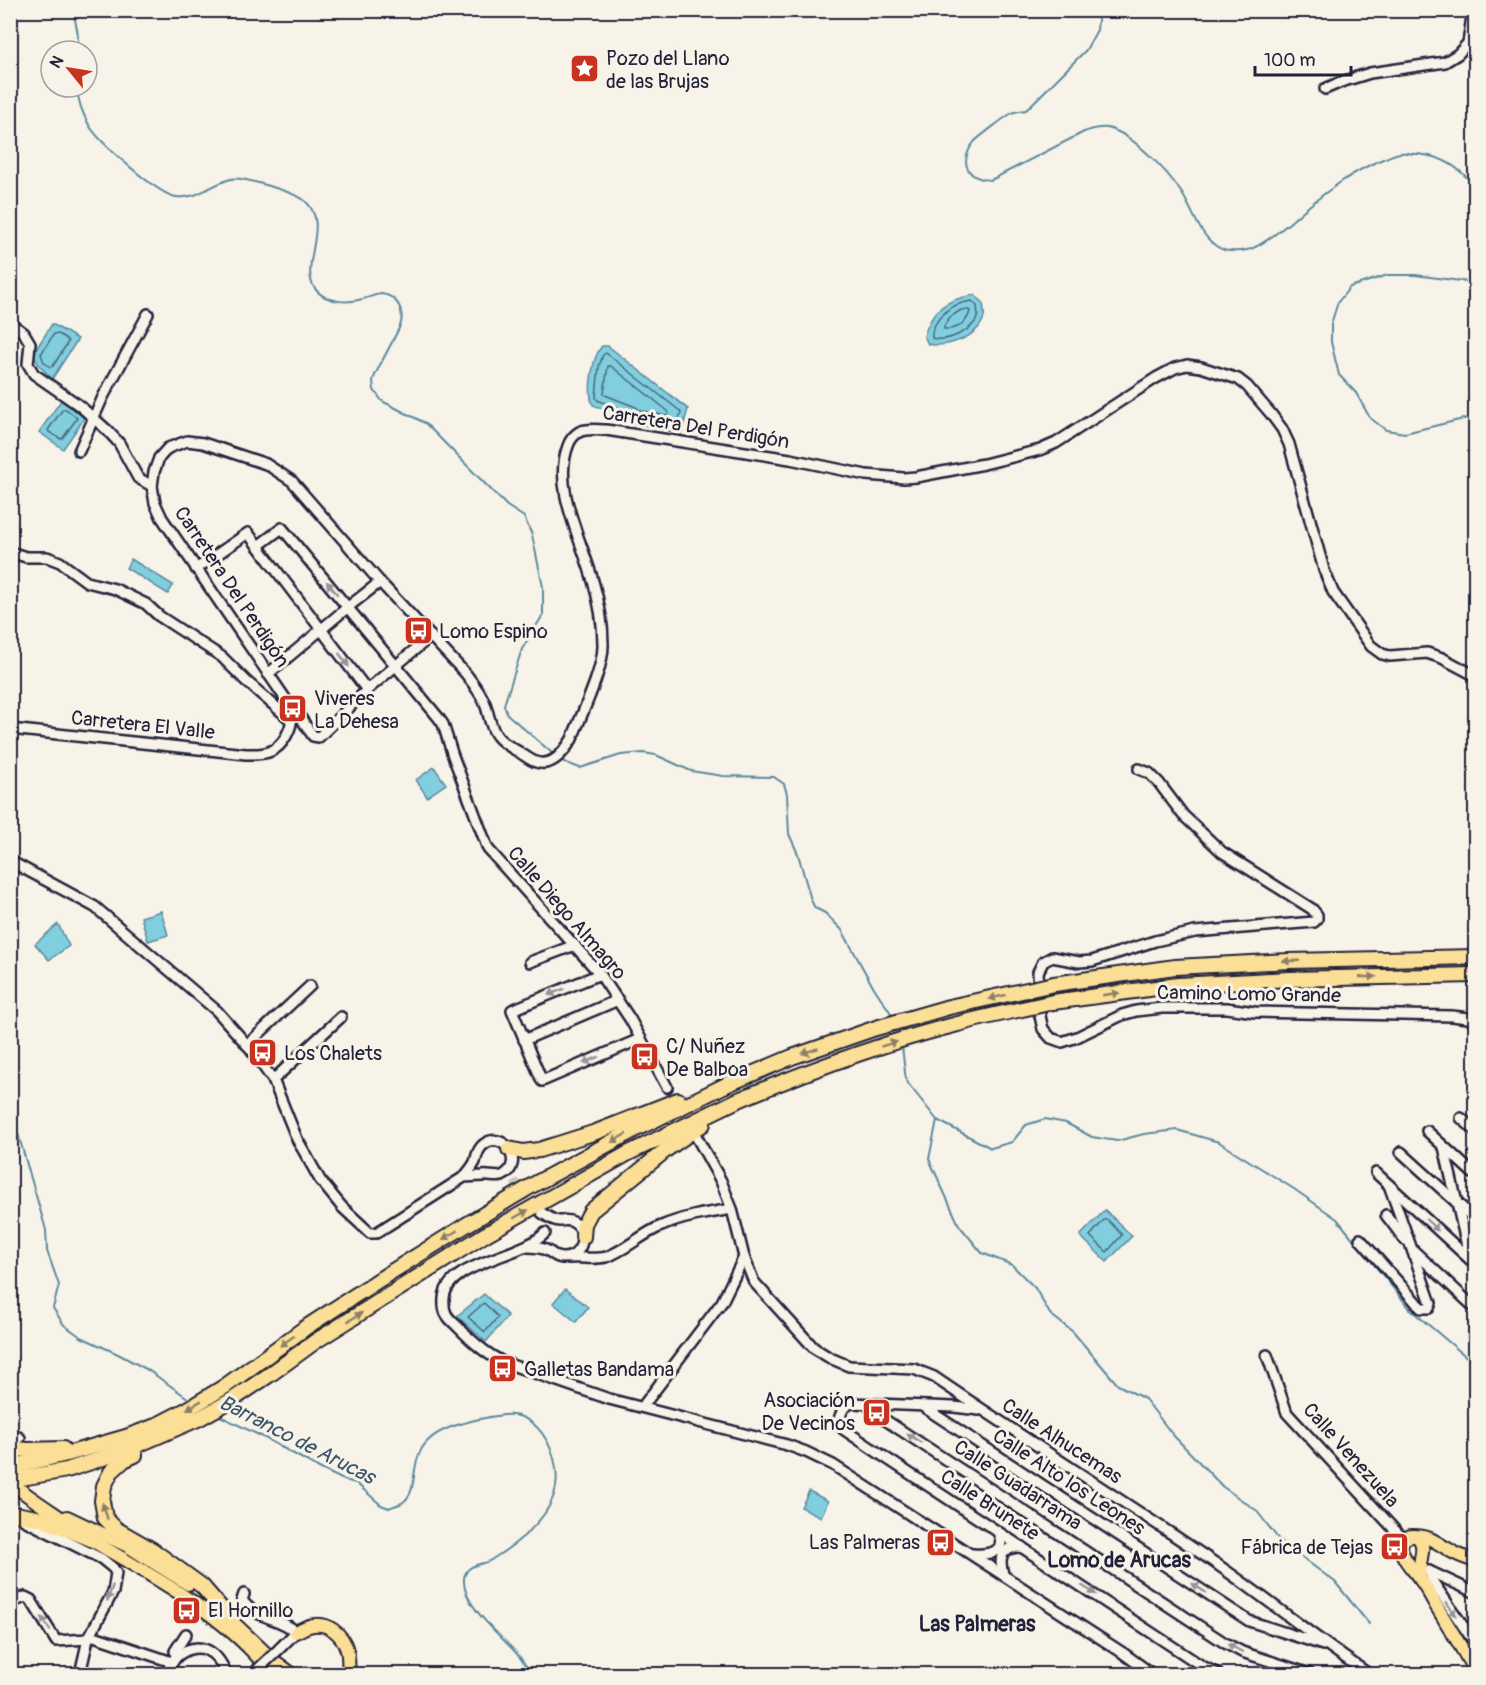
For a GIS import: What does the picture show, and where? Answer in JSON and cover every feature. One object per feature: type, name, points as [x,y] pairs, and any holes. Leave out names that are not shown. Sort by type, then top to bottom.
[{"type":"highway","points":[[509,1149],[523,1152],[539,1150],[596,1132],[792,1057],[887,1025],[949,1007],[1054,984],[1175,967],[1289,961],[1476,957]]},
{"type":"highway","points":[[227,1616],[202,1586],[152,1549],[116,1529],[105,1518],[102,1502],[104,1486],[111,1472],[123,1460],[141,1449],[232,1400],[316,1341],[486,1234],[627,1154],[801,1073],[954,1025],[1053,1002],[1178,985],[1288,979],[1476,975]]},
{"type":"highway","points":[[10,1467],[126,1437],[188,1410],[224,1387],[305,1328],[533,1185],[728,1082]]},
{"type":"highway","points":[[583,1239],[584,1224],[591,1211],[689,1132],[739,1102]]},
{"type":"highway","points":[[15,1443],[27,1450],[89,1448]]},
{"type":"highway","points":[[10,1481],[67,1470],[141,1449]]},
{"type":"highway","points":[[10,1514],[42,1519],[91,1539]]},
{"type":"main road","points":[[10,1481],[25,1494],[91,1539],[146,1571],[206,1612],[257,1656],[273,1674]]},
{"type":"main road","points":[[47,1508],[146,1557],[198,1590],[276,1654],[292,1674]]},
{"type":"main road","points":[[1446,1549],[1424,1536],[1410,1536],[1404,1540],[1401,1547],[1405,1558],[1424,1574],[1475,1674]]},
{"type":"main road","points":[[1418,1537],[1423,1543],[1418,1569],[1424,1574]]},
{"type":"main road","points":[[1404,1555],[1414,1558],[1435,1547],[1476,1561]]},
{"type":"main road","points":[[296,1632],[308,1626],[321,1624],[334,1629],[347,1649],[349,1674]]},
{"type":"main road","points":[[276,1654],[284,1674]]},
{"type":"main road","points":[[341,1674],[348,1661]]},
{"type":"street","points":[[1325,89],[1370,73],[1445,62],[1458,54],[1468,43],[1473,10]]},
{"type":"street","points":[[79,451],[103,397],[148,314]]},
{"type":"street","points":[[10,323],[24,333],[30,343],[28,364],[34,374],[94,418],[119,443],[138,478],[152,486]]},
{"type":"street","name":"Carretera Del Perdigón","points":[[291,717],[287,701],[196,569],[162,518],[155,503],[152,486],[154,472],[159,458],[168,448],[187,441],[203,443],[266,464],[292,481],[476,687],[484,701],[496,736],[536,762],[547,763],[566,750],[572,739],[601,663],[603,646],[594,583],[563,484],[564,455],[570,441],[577,433],[588,430],[606,430],[790,459],[866,475],[916,477],[984,464],[1056,443],[1156,378],[1175,368],[1187,365],[1238,379],[1247,386],[1282,429],[1289,444],[1324,570],[1333,592],[1371,646],[1382,654],[1390,656],[1427,653],[1442,658],[1476,676]]},
{"type":"street","name":"Calle Diego Almagro","points":[[258,546],[282,528],[443,724],[488,849],[600,974],[618,1000],[667,1087]]},
{"type":"street","points":[[196,569],[248,533],[367,690]]},
{"type":"street","points":[[10,552],[26,557],[47,557],[60,562],[87,582],[115,588],[146,604],[222,657],[246,681],[291,717],[300,717],[313,736],[319,737],[367,690],[431,636]]},
{"type":"street","points":[[268,674],[380,582]]},
{"type":"street","name":"Carretera El Valle","points":[[10,729],[262,754],[272,751],[283,742],[291,717]]},
{"type":"street","name":"Camino Lomo Grande","points":[[1139,769],[1149,773],[1159,783],[1183,816],[1222,852],[1312,909],[1317,919],[1314,922],[1195,932],[1155,941],[1092,961],[1079,962],[1052,957],[1043,962],[1038,972],[1040,1016],[1043,1029],[1051,1038],[1062,1042],[1122,1015],[1162,1008],[1452,1016],[1468,1018],[1476,1023]]},
{"type":"street","points":[[10,861],[95,907],[217,1011],[247,1045],[273,1080],[297,1139],[320,1180],[342,1207],[370,1233],[376,1233],[464,1178],[487,1175],[496,1177],[506,1173],[512,1164],[512,1153],[500,1142],[489,1141],[480,1148],[464,1178]]},
{"type":"street","points":[[530,962],[574,945]]},
{"type":"street","points":[[600,974],[512,1010],[542,1082],[640,1039]]},
{"type":"street","points":[[247,1045],[310,986]]},
{"type":"street","points":[[524,1040],[618,1000]]},
{"type":"street","points":[[273,1080],[340,1017]]},
{"type":"street","points":[[1461,1118],[1476,1131]]},
{"type":"street","points":[[1427,1131],[1476,1176]]},
{"type":"street","name":"Calle Alhucemas","points":[[696,1136],[727,1196],[744,1257],[754,1282],[814,1348],[849,1366],[914,1369],[934,1377],[1219,1566],[1287,1614],[1328,1647],[1369,1674]]},
{"type":"street","points":[[1444,1147],[1456,1202],[1473,1262]]},
{"type":"street","points":[[1401,1152],[1476,1220]]},
{"type":"street","points":[[476,1159],[479,1169],[487,1175]]},
{"type":"street","points":[[506,1173],[514,1180]]},
{"type":"street","points":[[1376,1173],[1473,1262]]},
{"type":"street","points":[[1360,1239],[1421,1308],[1429,1308],[1431,1304],[1389,1185]]},
{"type":"street","points":[[718,1212],[727,1196]]},
{"type":"street","points":[[557,1221],[542,1213],[546,1232],[545,1245],[548,1250],[557,1257],[598,1258],[615,1253],[640,1237],[678,1220],[732,1209]]},
{"type":"street","points":[[718,1212],[735,1223]]},
{"type":"street","points":[[1386,1215],[1411,1248],[1476,1309]]},
{"type":"street","points":[[598,1258],[585,1248],[581,1231],[574,1223],[557,1221],[539,1240],[486,1261],[455,1278],[445,1291],[446,1315],[478,1347],[504,1362],[609,1399],[643,1406],[806,1452],[832,1465],[1003,1574],[1152,1674]]},
{"type":"street","points":[[569,1258],[578,1252],[583,1239]]},
{"type":"street","points":[[525,1247],[548,1250]]},
{"type":"street","points":[[643,1406],[722,1302],[744,1257]]},
{"type":"street","name":"Calle Venezuela","points":[[1268,1355],[1287,1413],[1404,1540]]},
{"type":"street","name":"Calle Brunete","points":[[868,1404],[850,1403],[843,1409],[838,1419],[843,1429],[1202,1666],[1218,1674]]},
{"type":"street","points":[[868,1404],[954,1407],[984,1411]]},
{"type":"street","name":"Calle Guadarrama","points":[[868,1404],[873,1412],[1225,1642],[1242,1652],[1310,1674]]},
{"type":"street","name":"Calle Alto los Leones","points":[[920,1406],[1249,1621],[1328,1647]]},
{"type":"street","points":[[10,1432],[15,1443]]},
{"type":"street","points":[[10,1514],[102,1559],[116,1573],[112,1592],[89,1637],[80,1674]]},
{"type":"street","points":[[971,1554],[986,1555],[996,1552],[1001,1538],[998,1532]]},
{"type":"street","points":[[1003,1574],[1000,1564],[1005,1551],[1012,1547],[1022,1547]]},
{"type":"street","points":[[1424,1574],[1476,1593]]},
{"type":"street","points":[[1424,1574],[1433,1582],[1476,1645]]},
{"type":"street","points":[[244,1594],[242,1600],[245,1605],[257,1613],[286,1624],[308,1626]]},
{"type":"street","points":[[10,1603],[25,1597],[31,1600],[56,1641],[89,1637],[174,1660]]},
{"type":"street","points":[[254,1673],[296,1632],[286,1624]]},
{"type":"street","points":[[174,1660],[174,1651],[186,1634]]},
{"type":"street","points":[[165,1674],[174,1660],[188,1649],[196,1647],[207,1649],[219,1660],[226,1674]]},
{"type":"street","points":[[231,1674],[237,1674]]},
{"type":"water","points":[[974,295],[983,302],[984,314],[981,324],[975,331],[952,343],[928,344],[924,336],[936,312],[956,299]]},
{"type":"water","points":[[52,324],[78,339],[52,379],[39,365],[33,354]]},
{"type":"water","points":[[602,346],[608,346],[688,409],[681,434],[631,422],[631,419],[593,405],[590,392],[592,375],[598,351]]},
{"type":"water","points":[[62,399],[86,416],[63,449],[39,432]]},
{"type":"water","points":[[131,559],[173,585],[168,594],[126,568]]},
{"type":"water","points":[[434,767],[446,784],[427,797],[416,780]]},
{"type":"water","points":[[161,911],[168,935],[148,941],[141,917]]},
{"type":"water","points":[[58,924],[69,946],[49,960],[35,944]]},
{"type":"water","points":[[1105,1210],[1132,1236],[1107,1262],[1080,1236]]},
{"type":"water","points":[[565,1289],[588,1307],[576,1322],[553,1303]]},
{"type":"water","points":[[484,1294],[508,1316],[486,1342],[457,1316]]},
{"type":"water","points":[[809,1491],[828,1501],[821,1517],[801,1507]]},
{"type":"waterway","points":[[72,10],[78,39]]},
{"type":"waterway","points":[[1099,10],[1097,30],[1086,50],[1026,110],[1012,113],[974,142],[969,149],[966,163],[971,173],[982,179],[991,180],[1084,132],[1108,128],[1130,139],[1168,175],[1181,192],[1200,228],[1210,241],[1219,248],[1235,251],[1247,250],[1260,244],[1341,182],[1361,169],[1398,153],[1428,155],[1443,160],[1457,169],[1476,187]]},
{"type":"waterway","points":[[78,99],[89,125],[104,143],[129,166],[167,194],[176,197],[191,196],[224,181],[237,179],[268,186],[304,200],[312,210],[315,221],[316,233],[310,270],[311,281],[316,290],[332,300],[357,300],[381,294],[391,297],[398,304],[401,323],[373,380],[374,390],[382,401],[425,423],[507,506],[524,517],[532,535],[543,587],[543,615],[522,649],[504,705],[507,714],[552,753]]},
{"type":"waterway","points":[[1476,283],[1415,275],[1388,275],[1350,287],[1338,302],[1331,324],[1331,342],[1339,375],[1356,393],[1370,418],[1386,430],[1405,433],[1476,416]]},
{"type":"waterway","points":[[564,762],[580,768],[621,755],[643,753],[656,755],[691,771],[723,776],[774,777],[784,784],[787,794],[789,834],[798,854],[811,900],[815,908],[825,913],[842,930],[871,983],[894,1018]]},
{"type":"waterway","points":[[902,1046],[906,1081],[937,1120],[991,1148],[1012,1142],[1026,1125],[1045,1119],[1066,1123],[1092,1137],[1117,1141],[1144,1134],[1177,1130],[1219,1142],[1337,1219],[1411,1310],[1476,1365]]},
{"type":"waterway","name":"Barranco de Arucas","points":[[10,1106],[46,1230],[47,1251],[59,1285],[53,1308],[64,1325],[81,1337],[148,1370],[192,1401]]},
{"type":"waterway","points":[[937,1120],[929,1159],[959,1225],[982,1253],[1012,1265],[1035,1288],[1050,1314],[1073,1332],[1118,1385],[1145,1399],[1172,1434],[1223,1487],[1256,1510],[1280,1541],[1335,1582],[1369,1624]]},
{"type":"waterway","name":"Barranco de Arucas","points":[[218,1415],[321,1469],[356,1483],[381,1505],[389,1508],[402,1503],[409,1496],[419,1454],[425,1444],[436,1434],[459,1424],[500,1415],[524,1418],[534,1425],[543,1434],[554,1458],[556,1484],[550,1505],[544,1515],[519,1540],[491,1560],[470,1568],[464,1579],[469,1600],[476,1610],[518,1655],[531,1674]]},
{"type":"tunnel","points":[[667,1087],[691,1129]]},
{"type":"tunnel","points":[[514,1181],[538,1208]]},
{"type":"place","name":"Pozo del Llano de las Brujas","points":[[585,69]]},
{"type":"place","name":"Lomo Espino","points":[[418,631]]},
{"type":"place","name":"Viveres La Dehesa","points":[[293,709]]},
{"type":"place","name":"Los Chalets","points":[[263,1053]]},
{"type":"place","name":"C/ Nuñez De Balboa","points":[[645,1057]]},
{"type":"place","name":"Galletas Bandama","points":[[503,1369]]},
{"type":"place","name":"Asociación De Vecinos","points":[[876,1412]]},
{"type":"place","name":"Las Palmeras","points":[[941,1542]]},
{"type":"place","name":"Fábrica de Tejas","points":[[1394,1547]]},
{"type":"place","name":"El Hornillo","points":[[187,1610]]},
{"type":"district","name":"Lomo de Arucas","points":[[1119,1560]]},
{"type":"district","name":"Las Palmeras","points":[[977,1624]]}]
